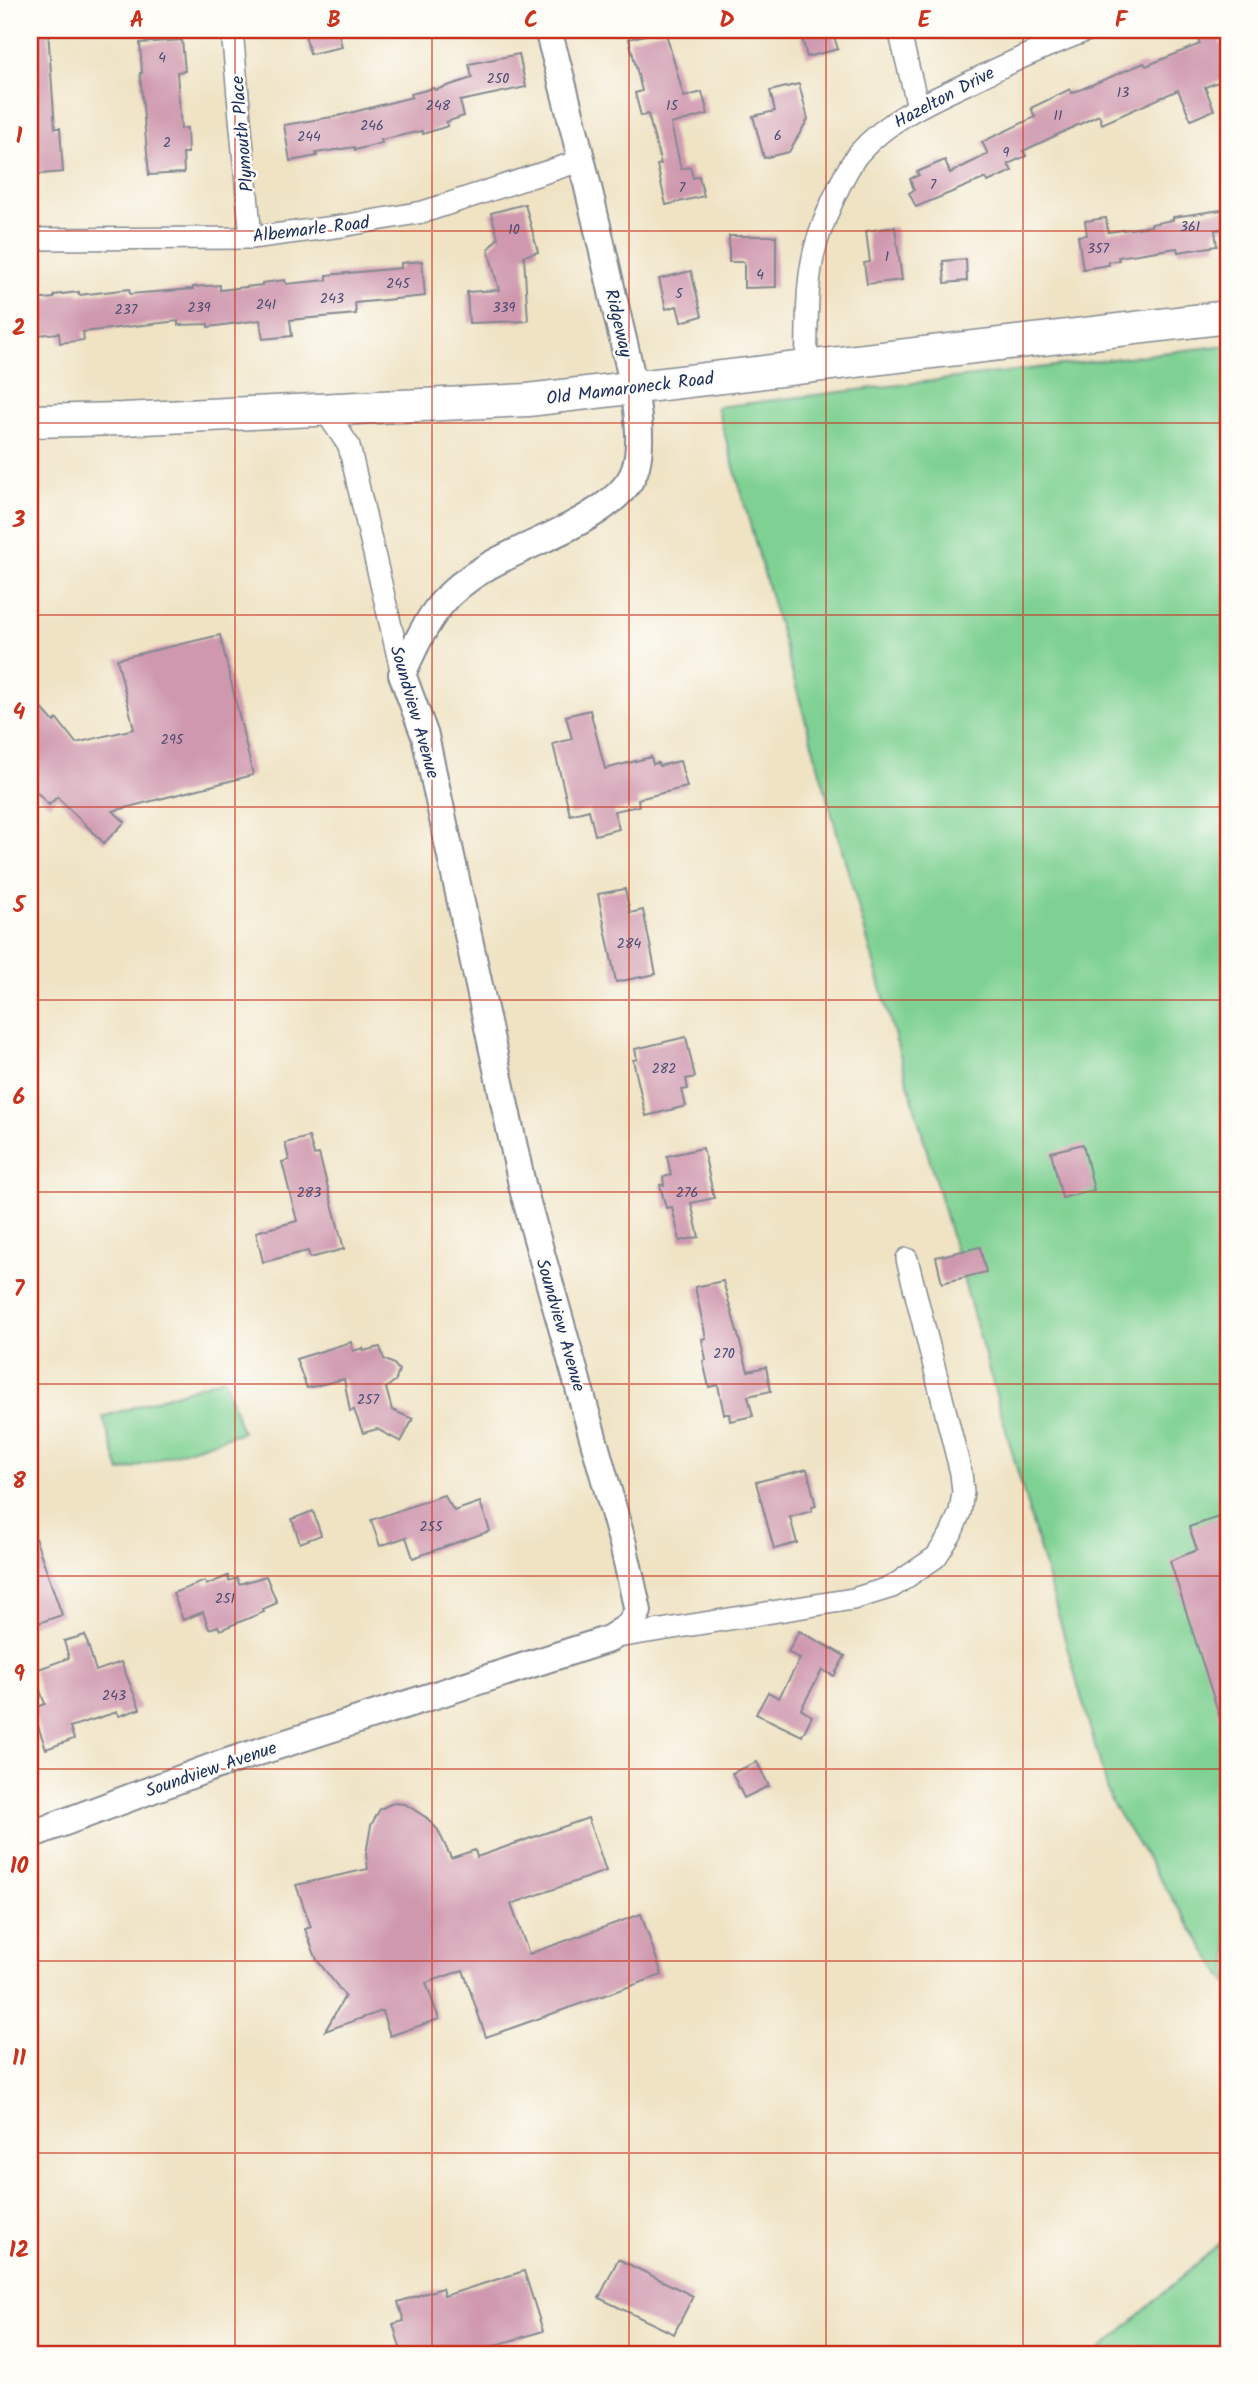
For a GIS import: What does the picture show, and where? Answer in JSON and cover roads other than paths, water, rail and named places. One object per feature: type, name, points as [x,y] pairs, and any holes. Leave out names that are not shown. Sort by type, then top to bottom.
[{"type":"main road","name":"Old Mamaroneck Road","points":[[30,421],[528,400],[1228,317]]},
{"type":"street","name":"Plymouth Place","points":[[232,30],[251,238]]},
{"type":"street","name":"Ridgeway","points":[[402,674],[441,604],[461,585],[491,565],[604,507],[629,483],[636,466],[639,439],[634,387],[583,160],[548,30]]},
{"type":"street","points":[[899,30],[918,107]]},
{"type":"street","name":"Hazelton Drive","points":[[806,367],[809,290],[816,247],[830,208],[858,155],[889,125],[918,107],[1027,54],[1088,30]]},
{"type":"street","name":"Albemarle Road","points":[[30,239],[251,238],[342,226],[424,212],[583,160]]},
{"type":"street","name":"Soundview Avenue","points":[[30,1835],[215,1766],[609,1639],[629,1626],[638,1611],[626,1557],[523,1189],[425,736],[402,674],[349,446],[324,409]]},
{"type":"street","points":[[609,1639],[853,1599],[892,1587],[936,1558],[951,1534],[960,1512],[963,1492],[961,1473],[907,1259]]}]
